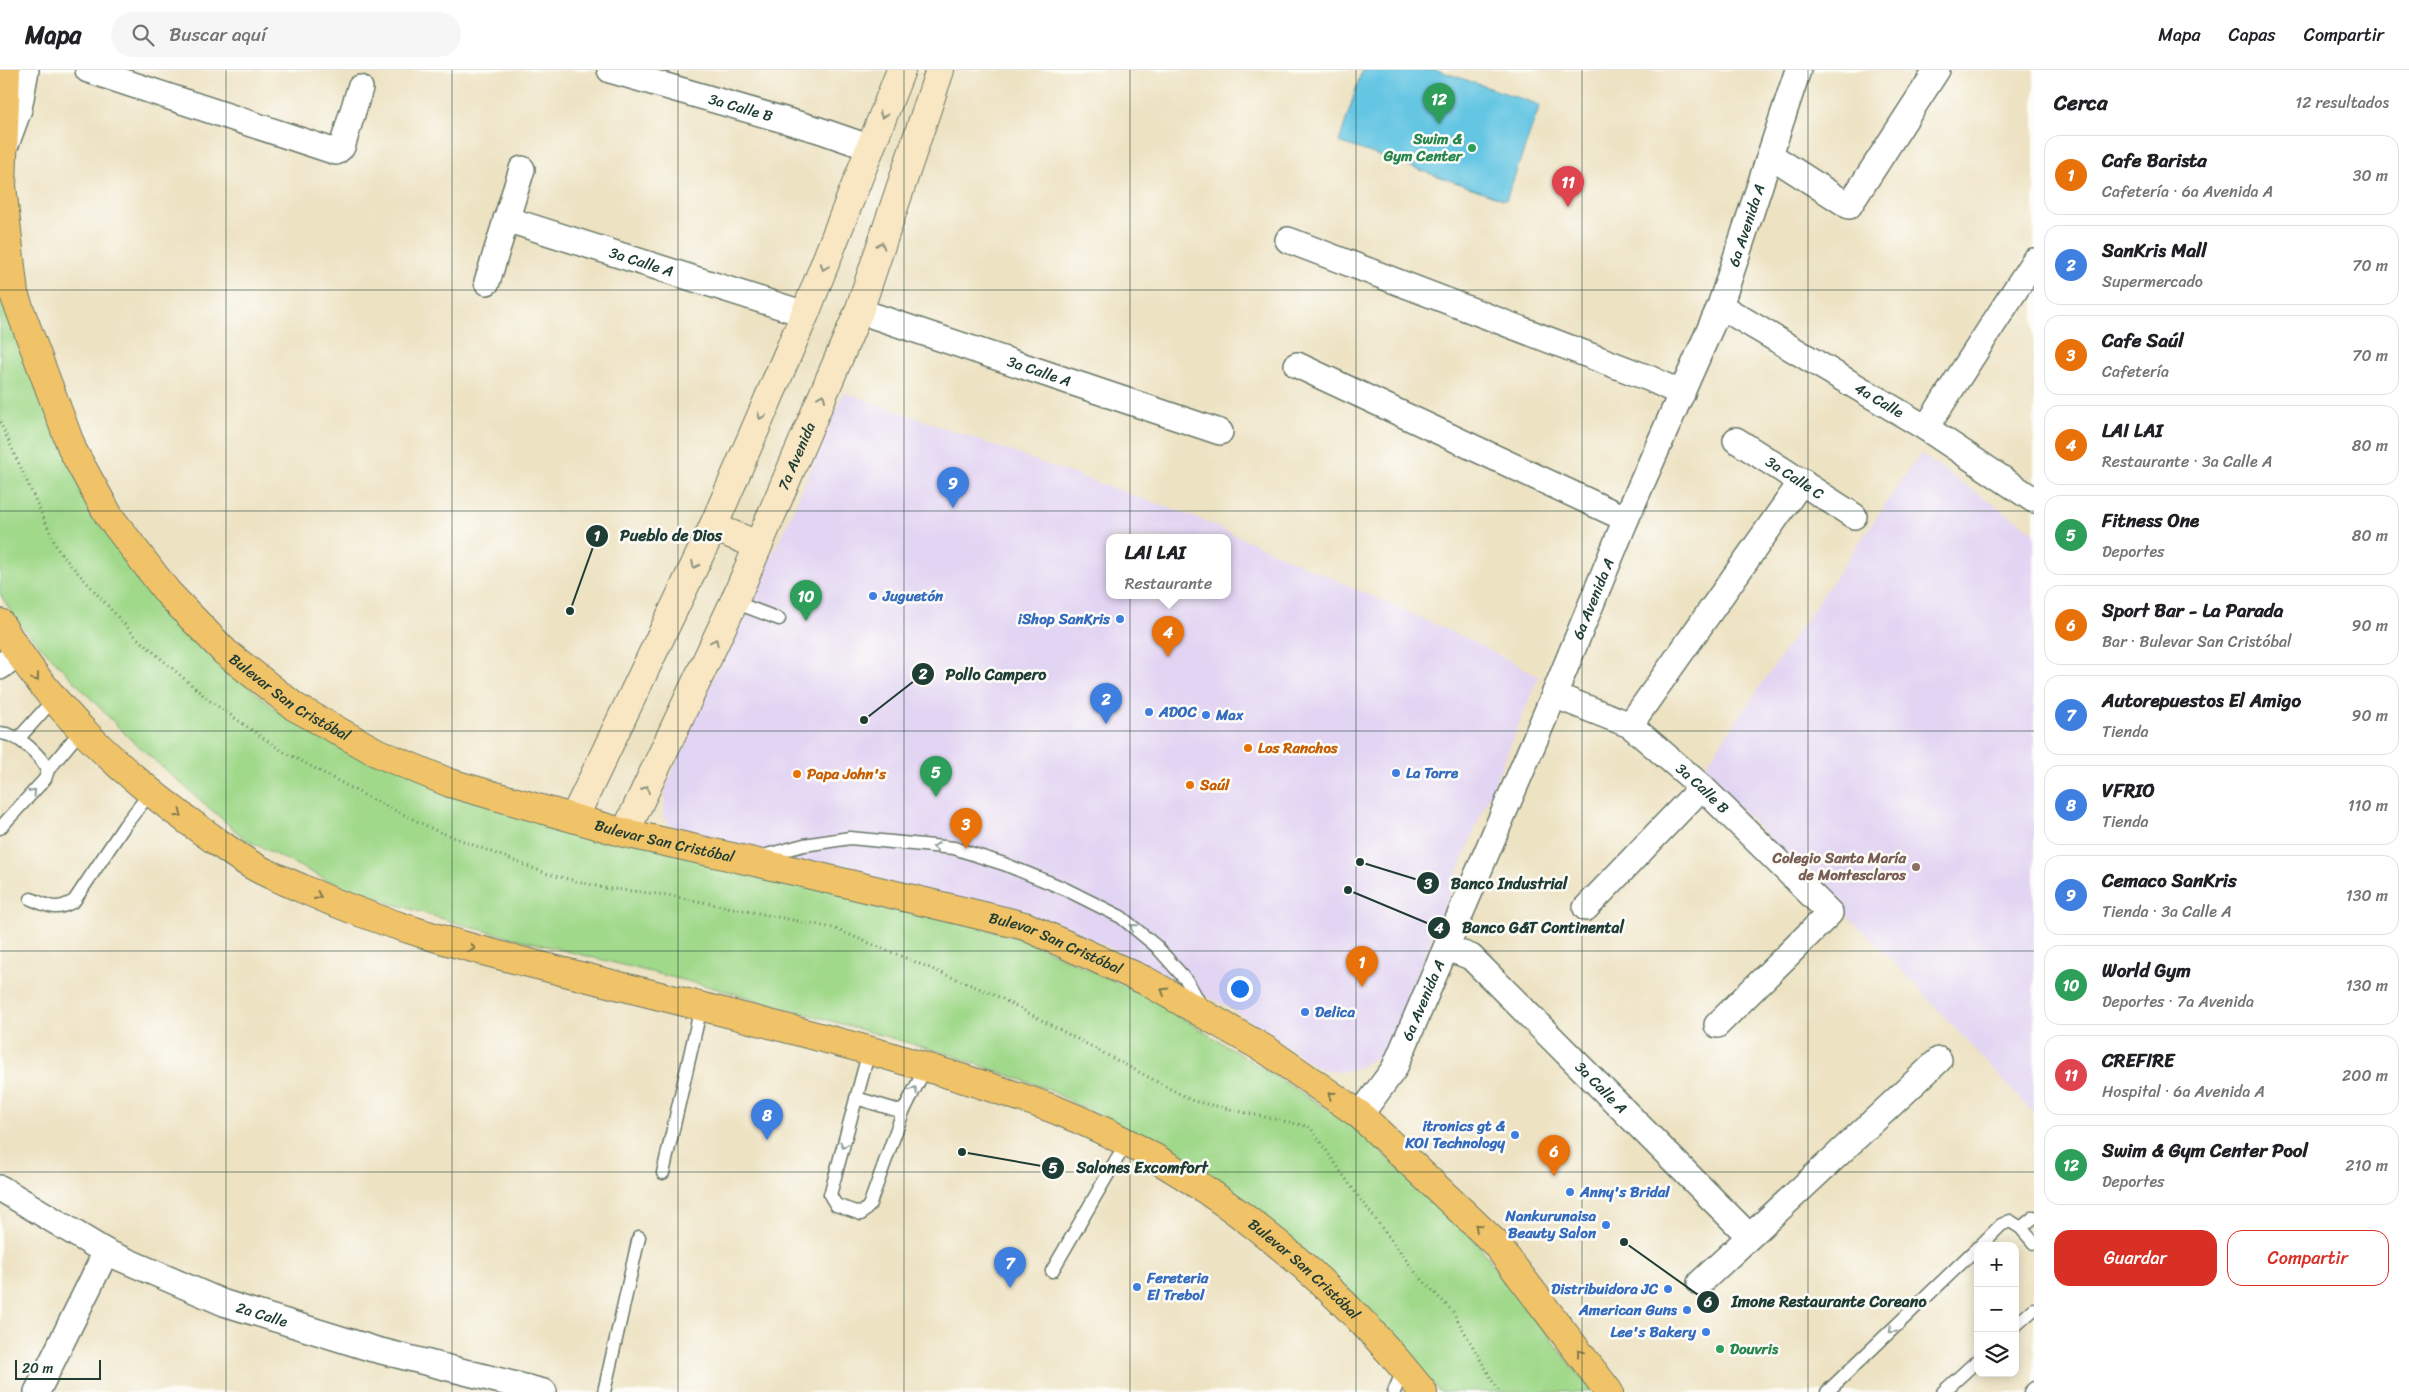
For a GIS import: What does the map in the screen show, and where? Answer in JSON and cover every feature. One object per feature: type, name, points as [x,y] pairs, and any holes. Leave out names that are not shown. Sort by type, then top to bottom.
[{"type":"main road","name":"Bulevar San Cristóbal","points":[[6,70],[2,186],[14,294],[73,451],[109,516],[168,592],[225,652],[296,707],[378,753],[450,783],[625,833],[1025,926],[1146,981],[1268,1051],[1360,1115],[1496,1243],[1609,1392]]},
{"type":"main road","name":"Bulevar San Cristóbal","points":[[0,623],[9,660],[150,793],[251,865],[355,912],[464,946],[869,1051],[973,1080],[1059,1111],[1126,1143],[1218,1198],[1282,1247],[1347,1307],[1399,1380],[1423,1392]]},
{"type":"street","points":[[4,149],[19,109],[26,70]]},
{"type":"street","points":[[88,70],[336,152],[342,147],[360,88]]},
{"type":"street","name":"3a Calle B","points":[[610,70],[819,130],[871,148]]},
{"type":"street","points":[[574,818],[713,526],[805,314],[901,70]]},
{"type":"street","name":"7a Avenida","points":[[625,833],[734,602],[859,311],[940,70]]},
{"type":"street","name":"6a Avenida A","points":[[1360,1115],[1394,1069],[1554,695],[1626,519],[1720,306],[1798,70]]},
{"type":"street","points":[[1770,155],[1849,206],[1937,70]]},
{"type":"street","points":[[487,282],[522,169]]},
{"type":"street","name":"3a Calle A","points":[[506,218],[805,314]]},
{"type":"street","points":[[1288,240],[1651,379],[1682,394]]},
{"type":"street","points":[[1926,428],[2034,261]]},
{"type":"street","name":"4a Calle","points":[[1720,306],[1926,428],[2034,500]]},
{"type":"street","name":"3a Calle A","points":[[859,311],[1220,432]]},
{"type":"street","points":[[1297,365],[1626,519]]},
{"type":"street","name":"3a Calle C","points":[[1736,440],[1854,516]]},
{"type":"street","points":[[1630,725],[1802,481]]},
{"type":"street","points":[[713,526],[758,545]]},
{"type":"street","name":"3a Calle B","points":[[1554,695],[1630,725],[1702,787],[1830,913],[1717,1025]]},
{"type":"street","points":[[1586,908],[1702,787]]},
{"type":"street","name":"3a Calle A","points":[[1447,948],[1471,957],[1750,1236]]},
{"type":"street","points":[[1700,1283],[1939,1060]]},
{"type":"street","name":"2a Calle","points":[[0,1188],[106,1252],[224,1303],[373,1349],[544,1392]]},
{"type":"street","points":[[37,1392],[106,1252]]},
{"type":"lane","points":[[734,602],[779,619]]},
{"type":"lane","points":[[18,739],[52,700]]},
{"type":"lane","points":[[0,828],[46,778],[48,770],[83,728]]},
{"type":"lane","points":[[0,733],[18,739],[44,762],[48,770]]},
{"type":"lane","points":[[31,899],[51,907],[61,908],[74,902],[125,825],[150,793]]},
{"type":"lane","points":[[747,860],[804,845],[850,838],[954,848],[1004,864],[1063,888],[1121,917],[1156,946],[1187,981],[1209,1017]]},
{"type":"lane","points":[[663,1173],[701,1007]]},
{"type":"lane","points":[[869,1051],[830,1195],[836,1205],[861,1214],[869,1206],[903,1112],[926,1067]]},
{"type":"lane","points":[[856,1098],[903,1112]]},
{"type":"lane","points":[[1052,1271],[1126,1143]]},
{"type":"lane","points":[[2022,1228],[2034,1217]]},
{"type":"lane","points":[[1985,1242],[2010,1221],[2022,1228],[2034,1243]]},
{"type":"lane","points":[[604,1392],[639,1237]]},
{"type":"lane","points":[[1826,1392],[1974,1252]]},
{"type":"lane","points":[[2019,1322],[2034,1309]]},
{"type":"lane","points":[[1943,1392],[1974,1364]]},
{"type":"lane","points":[[2030,1392],[2034,1388]]},
{"type":"path","points":[[0,422],[59,552],[136,637],[209,700],[279,749],[364,795],[436,830],[548,874],[604,888],[666,895],[833,928],[995,996],[1193,1101],[1310,1127],[1355,1192],[1416,1274],[1454,1312],[1499,1392]]},
{"type":"shaded area","points":[[844,392],[1197,518],[1470,640],[1539,676],[1476,827],[1396,1028],[1382,1054],[1358,1068],[1338,1072],[1318,1068],[1234,1010],[1105,945],[1025,919],[679,832],[663,818],[666,788],[688,733],[761,575],[783,534]]},
{"type":"shaded area","name":"Colegio Santa María de Montesclaros","points":[[1920,454],[2034,532],[2034,1114],[1896,964],[1702,771]]},
{"type":"green space","points":[[0,262],[56,437],[203,647],[275,709],[361,756],[1025,940],[1149,997],[1354,1126],[1477,1243],[1592,1392],[1440,1392],[1157,1146],[1045,1088],[948,1054],[707,986],[470,927],[345,889],[245,839],[129,738],[19,624],[0,594]]},
{"type":"water","points":[[1362,70],[1437,70],[1540,105],[1506,200],[1339,142]]},
{"type":"place","name":"Swim & Gym Center Pool","points":[[1439,124]]},
{"type":"place","name":"Swim & Gym Center","points":[[1472,148]]},
{"type":"place","name":"CREFIRE","points":[[1568,207]]},
{"type":"place","name":"Cemaco SanKris","points":[[953,508]]},
{"type":"place","name":"Juguetón","points":[[873,596]]},
{"type":"place","name":"Pueblo de Dios","points":[[570,611]]},
{"type":"place","name":"iShop SanKris","points":[[1120,619]]},
{"type":"place","name":"World Gym","points":[[806,621]]},
{"type":"place","name":"LAI LAI","points":[[1168,657]]},
{"type":"place","name":"ADOC","points":[[1149,712]]},
{"type":"place","name":"Max","points":[[1206,715]]},
{"type":"place","name":"Pollo Campero","points":[[864,720]]},
{"type":"place","name":"SanKris Mall","points":[[1106,724]]},
{"type":"place","name":"Los Ranchos","points":[[1248,748]]},
{"type":"place","name":"La Torre","points":[[1396,773]]},
{"type":"place","name":"Papa John's","points":[[797,774]]},
{"type":"place","name":"Saúl","points":[[1190,785]]},
{"type":"place","name":"Fitness One","points":[[936,797]]},
{"type":"place","name":"Cafe Saúl","points":[[966,849]]},
{"type":"place","name":"Banco Industrial","points":[[1360,862]]},
{"type":"place","name":"Colegio Santa María de Montesclaros","points":[[1916,867]]},
{"type":"place","name":"Banco G&T Continental","points":[[1348,890]]},
{"type":"place","name":"Cafe Barista","points":[[1362,987]]},
{"type":"place","name":"Delica","points":[[1305,1012]]},
{"type":"place","name":"itronics gt & KOI Technology","points":[[1515,1135]]},
{"type":"place","name":"VFRIO","points":[[767,1140]]},
{"type":"place","name":"Salones Excomfort","points":[[962,1152]]},
{"type":"place","name":"Sport Bar - La Parada","points":[[1554,1176]]},
{"type":"place","name":"Anny's Bridal","points":[[1570,1192]]},
{"type":"place","name":"Nankurunaisa Beauty Salon","points":[[1606,1225]]},
{"type":"place","name":"Imone Restaurante Coreano","points":[[1624,1242]]},
{"type":"place","name":"Fereteria El Trebol","points":[[1137,1287]]},
{"type":"place","name":"Autorepuestos El Amigo","points":[[1010,1288]]},
{"type":"place","name":"Distribuidora JC","points":[[1668,1289]]},
{"type":"place","name":"American Guns","points":[[1687,1310]]},
{"type":"place","name":"Lee's Bakery","points":[[1706,1332]]},
{"type":"place","name":"Douvris","points":[[1720,1349]]}]
